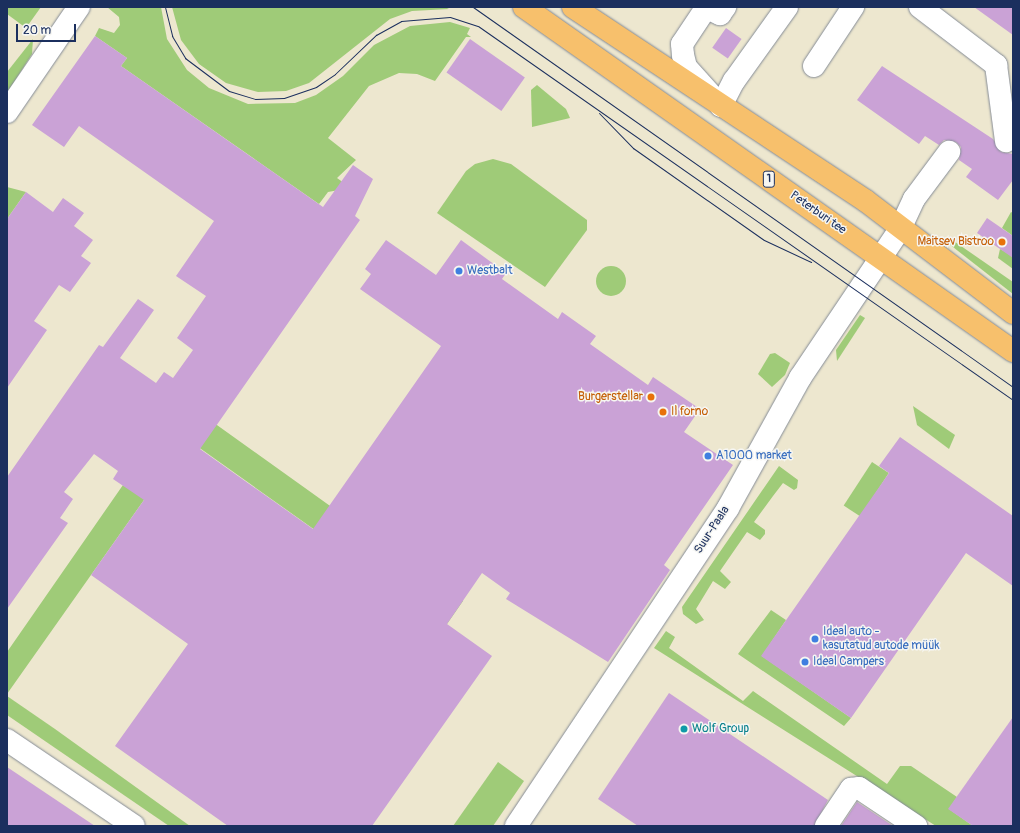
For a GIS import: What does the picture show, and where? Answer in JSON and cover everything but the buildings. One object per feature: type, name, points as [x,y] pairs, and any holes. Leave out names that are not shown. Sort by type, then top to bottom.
[{"type":"highway","name":"Peterburi tee","points":[[524,7],[1013,351]]},
{"type":"highway","points":[[573,7],[866,201],[900,229],[1013,313]]},
{"type":"street","points":[[7,112],[79,7]]},
{"type":"street","points":[[712,7],[682,44],[683,55],[686,67],[722,106],[734,80],[787,7]]},
{"type":"street","points":[[814,66],[853,7]]},
{"type":"street","points":[[920,7],[996,65],[1006,141]]},
{"type":"street","name":"Suur-Paala","points":[[516,826],[728,508],[796,384],[900,229],[914,199],[949,152]]},
{"type":"street","points":[[7,740],[134,826]]},
{"type":"street","points":[[826,826],[851,789],[859,788],[916,826]]},
{"type":"green space","points":[[7,7],[41,7],[26,28],[7,14]]},
{"type":"green space","points":[[107,7],[161,7],[167,39],[187,70],[209,88],[248,104],[295,103],[316,95],[343,76],[374,45],[410,26],[450,22],[470,28],[467,34],[471,37],[466,37],[435,81],[417,74],[399,73],[369,86],[328,138],[356,160],[337,178],[344,183],[339,190],[328,192],[319,204],[121,66],[127,58],[95,36],[99,28],[114,33],[120,25],[119,17]]},
{"type":"green space","points":[[172,7],[445,7],[449,9],[412,11],[390,19],[309,83],[286,91],[258,92],[226,83],[199,64],[181,40]]},
{"type":"green space","points":[[33,39],[32,54],[7,93],[7,72]]},
{"type":"green space","points":[[537,85],[566,109],[570,118],[532,127],[531,90]]},
{"type":"green space","points":[[493,159],[511,164],[587,220],[587,230],[545,287],[437,213],[466,171],[475,164]]},
{"type":"green space","points":[[7,187],[26,192],[7,219]]},
{"type":"green space","points":[[1011,212],[1013,213],[1013,236],[1002,228]]},
{"type":"green space","points":[[948,237],[1013,282],[1013,294],[944,240]]},
{"type":"green space","points":[[1000,249],[1013,256],[1013,269],[998,258]]},
{"type":"green space","points":[[611,266],[617,267],[625,275],[625,287],[617,295],[611,296],[605,295],[597,287],[596,281],[597,275],[605,267]]},
{"type":"green space","points":[[860,315],[865,318],[837,361],[836,350]]},
{"type":"green space","points":[[775,353],[790,363],[785,375],[772,387],[758,374],[770,354]]},
{"type":"green space","points":[[182,400],[463,601],[447,624],[187,439],[7,694],[7,652]]},
{"type":"green space","points":[[913,406],[955,435],[949,449],[917,425]]},
{"type":"green space","points":[[872,462],[889,473],[860,517],[844,506]]},
{"type":"green space","points":[[779,466],[798,480],[797,488],[794,490],[783,483],[773,496],[754,522],[765,530],[765,534],[760,540],[747,532],[720,571],[731,582],[725,589],[713,581],[696,609],[704,620],[696,624],[683,614],[682,607]]},
{"type":"green space","points":[[771,610],[786,620],[762,656],[851,718],[844,726],[738,654]]},
{"type":"green space","points":[[666,631],[675,637],[669,648],[743,701],[753,691],[887,784],[900,766],[911,766],[957,797],[949,809],[973,826],[936,826],[654,648]]},
{"type":"green space","points":[[7,696],[190,826],[169,826],[7,715]]},
{"type":"green space","points":[[498,762],[524,781],[493,826],[453,826]]},
{"type":"tram line","points":[[165,7],[172,36],[185,58],[229,91],[255,99],[284,98],[316,87],[335,74],[376,35],[401,21],[450,17],[478,26],[1013,400]]},
{"type":"tram line","points":[[473,7],[1013,387]]},
{"type":"tram line","points":[[599,113],[633,148],[764,240],[811,262]]},
{"type":"place","name":"Maitsev Bistroo","points":[[1002,242]]},
{"type":"place","name":"Westbalt","points":[[459,271]]},
{"type":"place","name":"Burgerstellar","points":[[651,397]]},
{"type":"place","name":"Il forno","points":[[663,412]]},
{"type":"place","name":"A1000 market","points":[[708,456]]},
{"type":"place","name":"Ideal auto - kasutatud autode müük","points":[[815,639]]},
{"type":"place","name":"Ideal Campers","points":[[805,662]]},
{"type":"place","name":"Wolf Group","points":[[684,729]]}]
